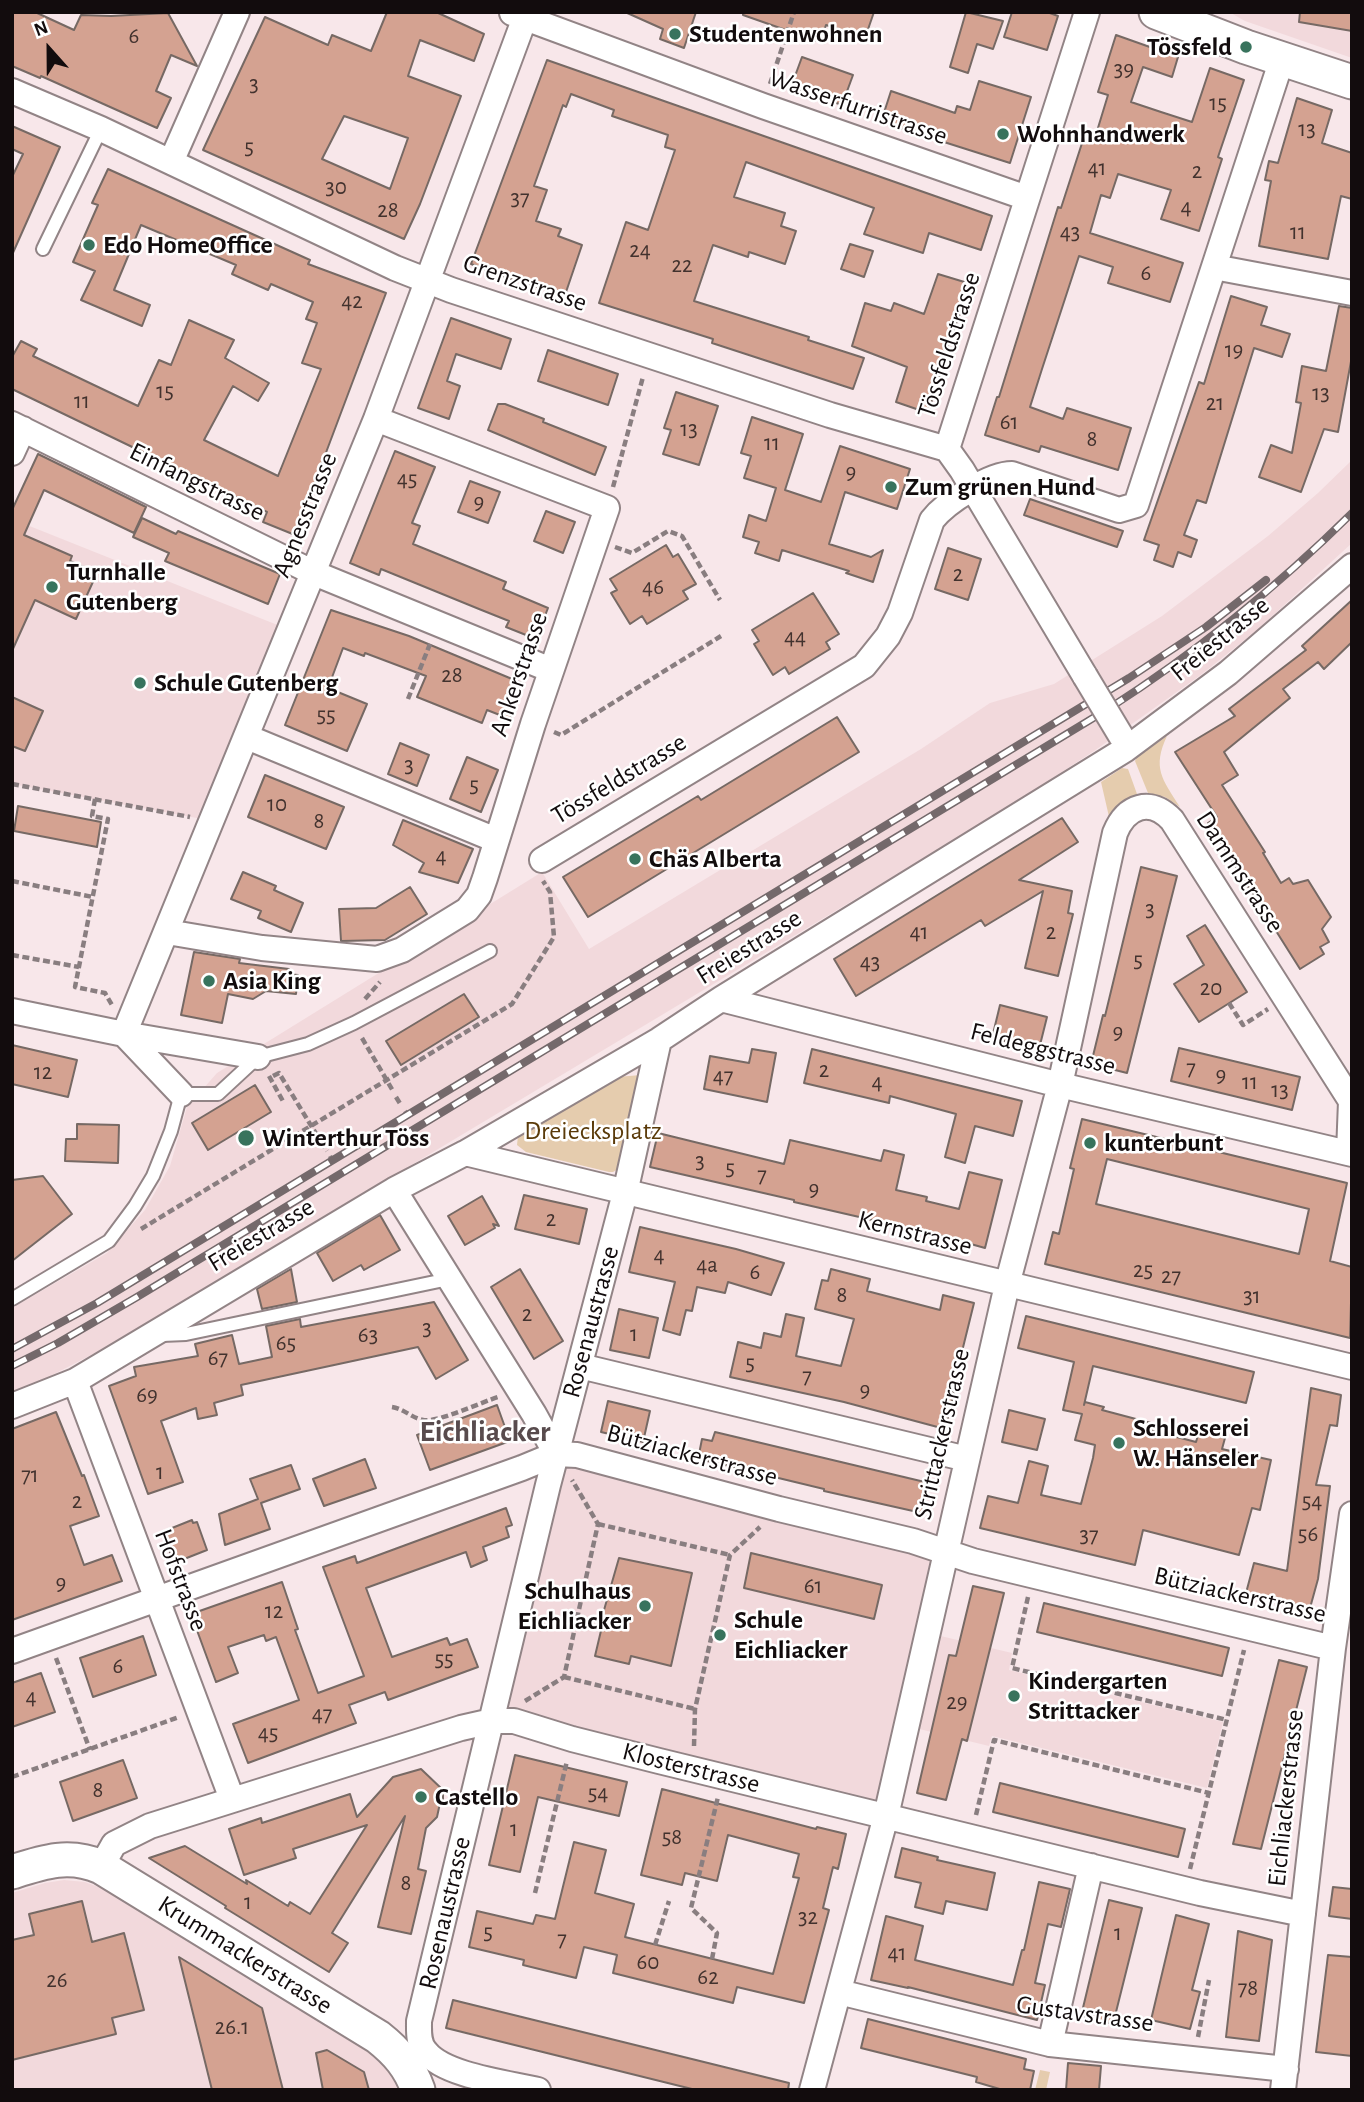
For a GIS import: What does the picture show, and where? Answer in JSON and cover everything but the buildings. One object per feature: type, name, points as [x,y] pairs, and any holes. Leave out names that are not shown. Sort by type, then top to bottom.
[{"type":"street","points":[[171,162],[237,12]]},
{"type":"street","name":"Tössfeldstrasse","points":[[542,860],[864,666],[888,636],[900,613],[932,520],[939,512],[974,488],[947,449],[1087,12]]},
{"type":"street","points":[[1156,12],[1282,60],[1352,82]]},
{"type":"street","name":"Wasserfurristrasse","points":[[521,14],[763,106],[1027,198]]},
{"type":"street","name":"Agnesstrasse","points":[[124,1034],[376,419],[521,14]]},
{"type":"street","points":[[1123,743],[974,488],[997,476],[1012,474],[1119,510],[1136,505],[1282,60]]},
{"type":"street","name":"Grenzstrasse","points":[[12,91],[101,129],[395,268],[426,280],[830,415],[947,449]]},
{"type":"street","points":[[1214,267],[1352,293]]},
{"type":"street","points":[[376,419],[607,508]]},
{"type":"street","points":[[12,453],[17,426]]},
{"type":"street","name":"Einfangstrasse","points":[[17,426],[314,573],[551,670]]},
{"type":"street","name":"Ankerstrasse","points":[[167,932],[262,948],[377,959],[402,950],[459,916],[474,903],[485,878],[533,724],[607,508]]},
{"type":"street","name":"Freiestrasse","points":[[12,1406],[75,1381],[394,1190],[465,1153],[659,1040],[1123,743],[1227,673],[1352,566]]},
{"type":"street","points":[[247,737],[496,840]]},
{"type":"street","name":"Dammstrasse","points":[[1145,806],[1156,807],[1172,820],[1351,1101],[1350,1153]]},
{"type":"street","name":"Strittackerstrasse","points":[[813,2090],[886,1816],[1007,1285],[1060,1085],[1115,833],[1126,814],[1145,806]]},
{"type":"street","name":"Feldeggstrasse","points":[[721,999],[1060,1085],[1350,1153]]},
{"type":"street","points":[[12,1011],[258,1057]]},
{"type":"street","points":[[124,1034],[181,1094]]},
{"type":"street","name":"Rosenaustrasse","points":[[417,2069],[419,2021],[556,1454],[625,1193],[659,1040]]},
{"type":"street","name":"Kernstrasse","points":[[465,1153],[1352,1367]]},
{"type":"street","points":[[394,1190],[519,1389],[556,1454]]},
{"type":"street","points":[[580,1366],[967,1458]]},
{"type":"street","name":"Hofstrasse","points":[[75,1381],[232,1800]]},
{"type":"street","name":"Bütziackerstrasse","points":[[12,1651],[556,1454],[577,1455],[779,1509],[913,1541],[1033,1576],[1333,1648]]},
{"type":"street","name":"Eichliackerstrasse","points":[[1284,2079],[1333,1648],[1352,1514]]},
{"type":"street","name":"Klosterstrasse","points":[[87,1863],[121,1839],[150,1826],[461,1728],[492,1721],[514,1721],[572,1739],[971,1837],[1185,1889],[1303,1914]]},
{"type":"street","points":[[12,1872],[41,1862],[87,1863]]},
{"type":"street","name":"Krummackerstrasse","points":[[87,1863],[378,2037],[417,2069],[443,2065],[538,2090]]},
{"type":"street","points":[[1050,2044],[1091,1866]]},
{"type":"street","name":"Gustavstrasse","points":[[839,1992],[1050,2044],[1194,2058],[1284,2079]]},
{"type":"lane","points":[[43,249],[101,129]]},
{"type":"lane","points":[[12,1299],[110,1241],[153,1176],[171,1131],[181,1094],[218,1094],[258,1057],[308,1044],[354,1023],[490,951]]},
{"type":"lane","name":"Freiestrasse","points":[[148,1336],[186,1334],[449,1279]]},
{"type":"path","points":[[763,106],[794,12]]},
{"type":"path","points":[[607,508],[649,356]]},
{"type":"path","points":[[596,540],[632,553],[668,531],[682,536],[720,600]]},
{"type":"path","points":[[408,699],[438,624]]},
{"type":"path","points":[[533,724],[561,734],[721,636]]},
{"type":"path","points":[[12,784],[213,821]]},
{"type":"path","points":[[95,799],[92,816],[108,819],[75,987],[105,993],[111,1005]]},
{"type":"path","points":[[12,881],[93,897]]},
{"type":"path","points":[[110,1241],[117,1244],[512,1004],[554,937],[552,916]]},
{"type":"path","points":[[402,950],[391,971],[367,993],[354,1023],[410,1119]]},
{"type":"path","points":[[12,955],[79,967]]},
{"type":"path","points":[[1229,1003],[1243,1025],[1285,998]]},
{"type":"path","points":[[284,1102],[270,1078],[279,1073],[335,1165]]},
{"type":"path","points":[[392,1407],[424,1420],[437,1419],[519,1389]]},
{"type":"path","points":[[519,1705],[564,1677],[598,1524],[556,1454]]},
{"type":"path","points":[[691,1768],[695,1709],[730,1555],[779,1509]]},
{"type":"path","points":[[598,1524],[730,1555]]},
{"type":"path","points":[[1033,1576],[1012,1668],[1227,1720]]},
{"type":"path","points":[[1185,1889],[1249,1629]]},
{"type":"path","points":[[48,1637],[90,1749]]},
{"type":"path","points":[[564,1677],[695,1709]]},
{"type":"path","points":[[12,1777],[198,1711]]},
{"type":"path","points":[[535,1893],[572,1739]]},
{"type":"path","points":[[971,1837],[994,1740],[1209,1793]]},
{"type":"path","points":[[712,1959],[717,1933],[691,1908],[723,1776]]},
{"type":"path","points":[[655,1945],[669,1901]]},
{"type":"path","points":[[1194,2058],[1209,1980]]},
{"type":"shaded area","points":[[1229,12],[1352,12],[1352,58],[1245,21]]},
{"type":"shaded area","points":[[1352,460],[1352,543],[1257,630],[1202,674],[1094,751],[1004,810],[116,1342],[12,1396],[12,1308],[107,1253],[145,1210],[170,1166],[187,1107],[217,1073],[542,872],[589,949],[921,749],[990,703],[1054,684],[1162,616],[1268,536]]},
{"type":"shaded area","name":"Schule Gutenberg","points":[[12,519],[290,630],[213,821],[12,784]]},
{"type":"shaded area","name":"Schule Eichliacker","points":[[556,1454],[946,1552],[928,1633],[1012,1653],[1009,1670],[1223,1722],[1207,1788],[992,1736],[989,1746],[907,1726],[886,1816],[492,1721]]},
{"type":"shaded area","points":[[64,1880],[85,1882],[109,1891],[371,2054],[390,2072],[399,2090],[12,2090],[12,1893]]},
{"type":"green space","points":[[1167,736],[1160,757],[1161,773],[1180,807],[1165,797],[1148,793],[1135,761]]},
{"type":"green space","points":[[1122,768],[1128,769],[1137,794],[1127,801],[1110,821],[1101,782]]},
{"type":"green space","name":"Dreiecksplatz","points":[[641,1075],[620,1168],[613,1172],[526,1152],[517,1145],[518,1136],[617,1077]]},
{"type":"green space","points":[[1040,2070],[1050,2072],[1046,2090],[1035,2090]]},
{"type":"railway","points":[[12,1366],[137,1297],[1108,709],[1173,665],[1235,617],[1295,567],[1352,513]]},
{"type":"railway","points":[[12,1349],[97,1303],[1129,678],[1206,627],[1266,580]]},
{"type":"place","name":"Studentenwohnen","points":[[675,34]]},
{"type":"place","name":"Tössfeld","points":[[1246,47]]},
{"type":"place","name":"Wohnhandwerk","points":[[1003,134]]},
{"type":"place","name":"Edo HomeOffice","points":[[89,245]]},
{"type":"place","name":"Zum grünen Hund","points":[[891,487]]},
{"type":"place","name":"Turnhalle Gutenberg","points":[[52,587]]},
{"type":"place","name":"Schule Gutenberg","points":[[140,683]]},
{"type":"place","name":"Chäs Alberta","points":[[635,859]]},
{"type":"place","name":"Asia King","points":[[209,981]]},
{"type":"place","name":"Winterthur Töss","points":[[246,1138]]},
{"type":"place","name":"kunterbunt","points":[[1090,1143]]},
{"type":"place","name":"Schlosserei W. Hänseler","points":[[1119,1443]]},
{"type":"place","name":"Schulhaus Eichliacker","points":[[645,1606]]},
{"type":"place","name":"Schule Eichliacker","points":[[720,1635]]},
{"type":"place","name":"Kindergarten Strittacker","points":[[1014,1696]]},
{"type":"place","name":"Castello","points":[[421,1797]]},
{"type":"district","name":"Eichliacker","points":[[485,1432]]}]
